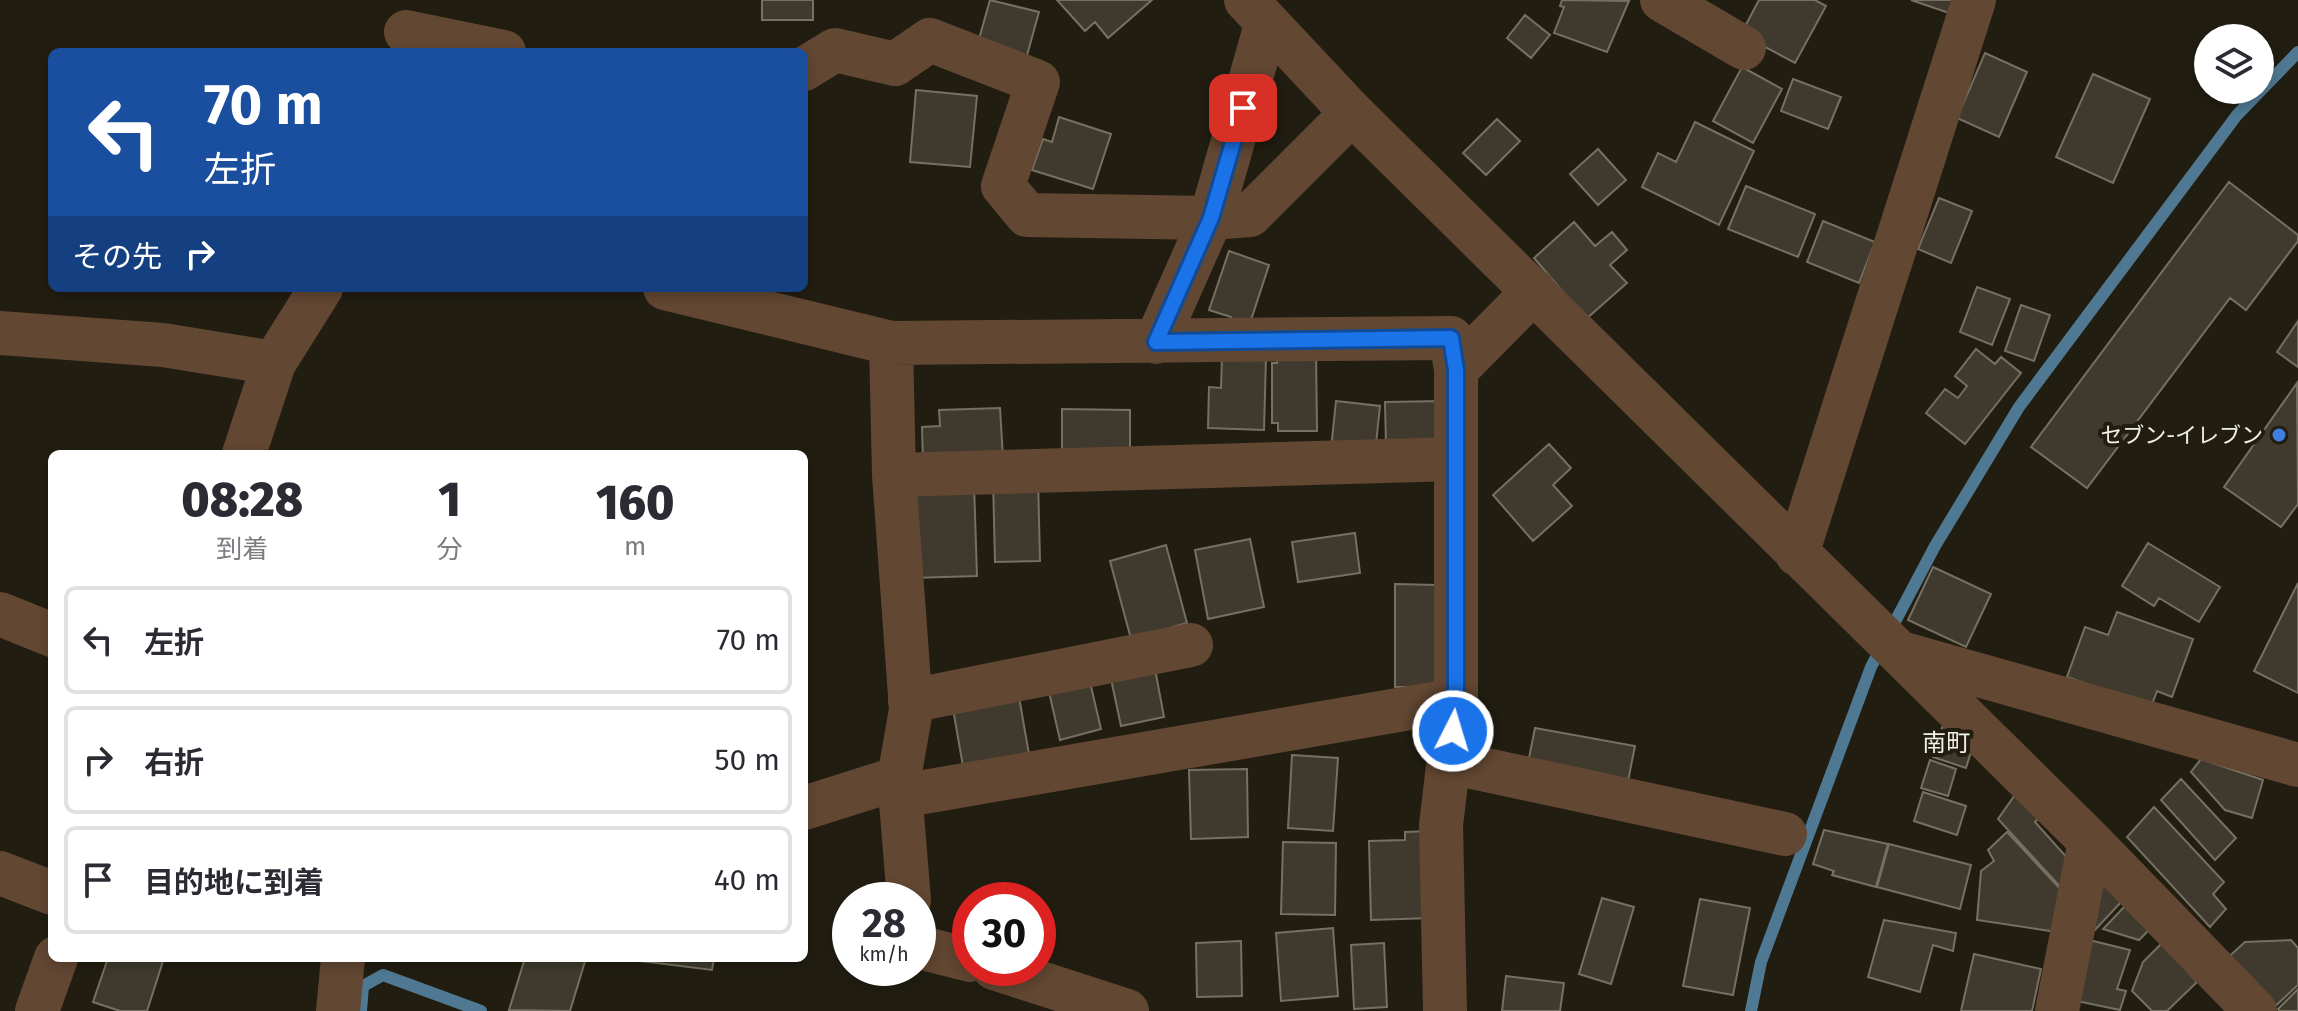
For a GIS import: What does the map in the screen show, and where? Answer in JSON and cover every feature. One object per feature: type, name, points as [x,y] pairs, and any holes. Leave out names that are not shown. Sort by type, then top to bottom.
[{"type":"street","points":[[1662,0],[1744,48]]},
{"type":"street","points":[[1797,554],[1974,0]]},
{"type":"street","points":[[1253,7],[1352,113],[2090,841],[2255,1011]]},
{"type":"street","points":[[1156,342],[1211,218],[1253,7]]},
{"type":"street","points":[[407,28],[488,48]]},
{"type":"street","points":[[808,67],[835,50],[895,64],[930,40],[1038,82],[1003,186],[1027,215],[1211,218],[1250,215],[1352,113]]},
{"type":"street","points":[[1456,370],[1534,291]]},
{"type":"street","points":[[245,450],[274,363],[318,292]]},
{"type":"street","points":[[681,292],[891,343],[1451,338],[1456,370],[1456,700],[1441,825],[1445,1011]]},
{"type":"street","points":[[0,333],[163,345],[274,363]]},
{"type":"street","points":[[891,343],[894,475],[910,701],[900,787],[908,882]]},
{"type":"street","points":[[894,475],[1455,459]]},
{"type":"street","points":[[2,627],[48,634]]},
{"type":"street","points":[[1888,643],[2298,765]]},
{"type":"street","points":[[910,701],[1191,645]]},
{"type":"street","points":[[808,807],[900,787],[1456,700]]},
{"type":"street","points":[[1449,762],[1785,834]]},
{"type":"street","points":[[2057,1011],[2090,841]]},
{"type":"street","points":[[0,873],[48,891]]},
{"type":"street","points":[[37,1011],[55,962]]},
{"type":"street","points":[[338,1011],[343,962]]},
{"type":"street","points":[[1050,986],[1127,1011]]},
{"type":"building","points":[[762,0],[813,0],[813,20],[762,20]]},
{"type":"building","points":[[990,0],[1039,12],[1026,59],[977,46]]},
{"type":"building","points":[[1057,0],[1152,0],[1108,38],[1095,22],[1085,31]]},
{"type":"building","points":[[1562,0],[1629,1],[1607,52],[1554,33],[1564,7],[1560,6]]},
{"type":"building","points":[[1759,0],[1815,0],[1826,6],[1795,63],[1741,34]]},
{"type":"building","points":[[1911,0],[1953,0],[1949,13]]},
{"type":"building","points":[[1525,15],[1550,35],[1531,58],[1507,38]]},
{"type":"building","points":[[1985,53],[2027,72],[1999,137],[1957,118]]},
{"type":"building","points":[[1742,67],[1782,89],[1753,143],[1713,121]]},
{"type":"building","points":[[2093,74],[2150,99],[2113,183],[2056,157]]},
{"type":"building","points":[[1793,79],[1841,97],[1828,129],[1781,111]]},
{"type":"building","points":[[916,90],[977,96],[970,167],[910,162]]},
{"type":"building","points":[[1059,117],[1111,134],[1093,189],[1032,170],[1043,139],[1052,142]]},
{"type":"building","points":[[1497,119],[1520,141],[1486,175],[1463,153]]},
{"type":"building","points":[[1695,122],[1754,151],[1719,225],[1642,187],[1658,153],[1676,162]]},
{"type":"building","points":[[1598,149],[1626,180],[1598,205],[1570,174]]},
{"type":"building","points":[[2229,182],[2298,235],[2298,241],[2246,310],[2230,298],[2087,488],[2031,447]]},
{"type":"building","points":[[1746,186],[1815,214],[1798,257],[1728,229]]},
{"type":"building","points":[[1939,198],[1972,211],[1951,263],[1918,249]]},
{"type":"building","points":[[1823,221],[1875,242],[1859,283],[1807,262]]},
{"type":"building","points":[[1574,222],[1595,246],[1612,232],[1627,250],[1610,265],[1627,283],[1586,319],[1534,258]]},
{"type":"building","points":[[1229,251],[1269,265],[1250,323],[1229,325],[1231,317],[1209,310]]},
{"type":"building","points":[[1977,287],[2010,299],[1992,345],[1960,332]]},
{"type":"building","points":[[2021,305],[2050,315],[2034,361],[2005,351]]},
{"type":"building","points":[[2298,321],[2298,367],[2277,352]]},
{"type":"building","points":[[1316,349],[1317,431],[1278,431],[1278,423],[1272,423],[1272,363],[1277,363],[1277,350]]},
{"type":"building","points":[[1976,349],[1995,364],[2001,357],[2021,373],[1965,444],[1926,413],[1945,389],[1958,398],[1967,386],[1955,376]]},
{"type":"building","points":[[1222,356],[1266,357],[1264,430],[1208,428],[1209,387],[1221,388]]},
{"type":"building","name":"セブン-イレブン","points":[[2297,383],[2298,504],[2281,527],[2224,487]]},
{"type":"building","points":[[1336,401],[1380,406],[1375,453],[1331,449]]},
{"type":"building","points":[[1444,401],[1445,445],[1386,446],[1385,402]]},
{"type":"building","points":[[1000,408],[1003,458],[923,462],[922,427],[940,426],[939,410]]},
{"type":"building","points":[[1062,409],[1130,410],[1130,449],[1062,449]]},
{"type":"building","points":[[1549,444],[1571,468],[1553,485],[1572,506],[1533,541],[1493,495]]},
{"type":"building","points":[[1038,478],[1040,561],[995,562],[993,479]]},
{"type":"building","points":[[974,484],[977,576],[912,578],[909,486]]},
{"type":"building","points":[[1355,533],[1360,573],[1298,582],[1292,542]]},
{"type":"building","points":[[1250,539],[1264,607],[1208,619],[1195,550]]},
{"type":"building","points":[[2148,543],[2220,587],[2199,622],[2159,598],[2154,606],[2122,586]]},
{"type":"building","points":[[1166,545],[1187,623],[1131,639],[1110,561]]},
{"type":"building","points":[[1933,567],[1991,594],[1966,647],[1908,620]]},
{"type":"building","points":[[2298,583],[2298,693],[2254,671]]},
{"type":"building","points":[[1395,584],[1437,585],[1437,687],[1395,687]]},
{"type":"building","points":[[2117,612],[2193,639],[2172,697],[2157,691],[2151,707],[2067,677],[2085,627],[2108,635]]},
{"type":"building","points":[[1155,669],[1164,717],[1121,726],[1111,679]]},
{"type":"building","points":[[1090,682],[1101,729],[1060,740],[1049,692]]},
{"type":"building","points":[[1019,697],[1030,760],[964,772],[953,709]]},
{"type":"building","points":[[1943,725],[1976,736],[1966,768],[1933,757]]},
{"type":"building","points":[[1535,728],[1635,746],[1626,791],[1526,773]]},
{"type":"building","points":[[1292,755],[1338,758],[1333,831],[1288,828]]},
{"type":"building","points":[[2201,759],[2263,780],[2252,818],[2225,810],[2191,772]]},
{"type":"building","points":[[1930,760],[1956,769],[1948,796],[1921,788]]},
{"type":"building","points":[[1247,769],[1248,837],[1191,839],[1189,770]]},
{"type":"building","points":[[2181,779],[2236,838],[2215,860],[2161,800]]},
{"type":"building","points":[[1923,792],[1966,806],[1957,835],[1914,821]]},
{"type":"building","points":[[2017,792],[2040,817],[2035,822],[2070,861],[2065,892],[1998,819]]},
{"type":"building","points":[[2154,807],[2224,882],[2213,894],[2226,909],[2210,927],[2127,837]]},
{"type":"building","points":[[1824,830],[1888,844],[1876,887],[1832,875],[1834,871],[1813,864]]},
{"type":"building","points":[[1431,831],[1432,918],[1371,920],[1369,841],[1405,840],[1405,832]]},
{"type":"building","points":[[2007,832],[2064,893],[2057,932],[1977,920],[1981,871],[1994,861],[1988,850]]},
{"type":"building","points":[[1283,842],[1336,843],[1335,915],[1281,914]]},
{"type":"building","points":[[1889,844],[1971,865],[1960,909],[1877,887]]},
{"type":"building","points":[[2095,876],[2123,900],[2093,932]]},
{"type":"building","points":[[1602,898],[1634,907],[1611,984],[1579,974]]},
{"type":"building","points":[[1700,899],[1750,908],[1733,995],[1683,986]]},
{"type":"building","points":[[2126,905],[2150,929],[2139,940],[2103,929]]},
{"type":"building","points":[[1884,920],[1956,933],[1953,951],[1933,945],[1920,992],[1868,977]]},
{"type":"building","points":[[1333,928],[1338,996],[1281,1001],[1276,933]]},
{"type":"building","points":[[2085,939],[2130,950],[2117,989],[2126,991],[2120,1010],[2072,1000]]},
{"type":"building","points":[[2291,940],[2298,948],[2298,985],[2270,1011],[2224,961],[2245,942]]},
{"type":"building","points":[[1241,941],[1242,996],[1197,997],[1196,943]]},
{"type":"building","points":[[1384,943],[1387,1007],[1354,1009],[1351,945]]},
{"type":"building","points":[[2162,943],[2197,982],[2167,1011],[2152,1011],[2132,991],[2143,962]]},
{"type":"building","points":[[1974,954],[2041,969],[2032,1011],[1961,1011]]},
{"type":"building","points":[[107,962],[163,962],[147,1011],[120,1011],[93,1002]]},
{"type":"building","points":[[524,962],[585,962],[570,1011],[509,1010]]},
{"type":"building","points":[[649,962],[713,962],[712,970]]},
{"type":"building","points":[[1506,976],[1564,983],[1560,1011],[1502,1011]]},
{"type":"building","points":[[2298,989],[2298,1011],[2280,1011],[2278,1009]]},
{"type":"waterway","points":[[1751,1011],[1761,962],[1871,667],[1935,546],[2019,407],[2237,115],[2298,52]]},
{"type":"waterway","points":[[361,1011],[363,986],[383,975],[481,1011]]},
{"type":"place","name":"セブン-イレブン","points":[[2279,435]]},
{"type":"district","name":"南町","points":[[1946,743]]},
{"type":"route","points":[[1243,108],[1211,218],[1156,342],[1451,338],[1456,370],[1456,700],[1453,731]]}]
